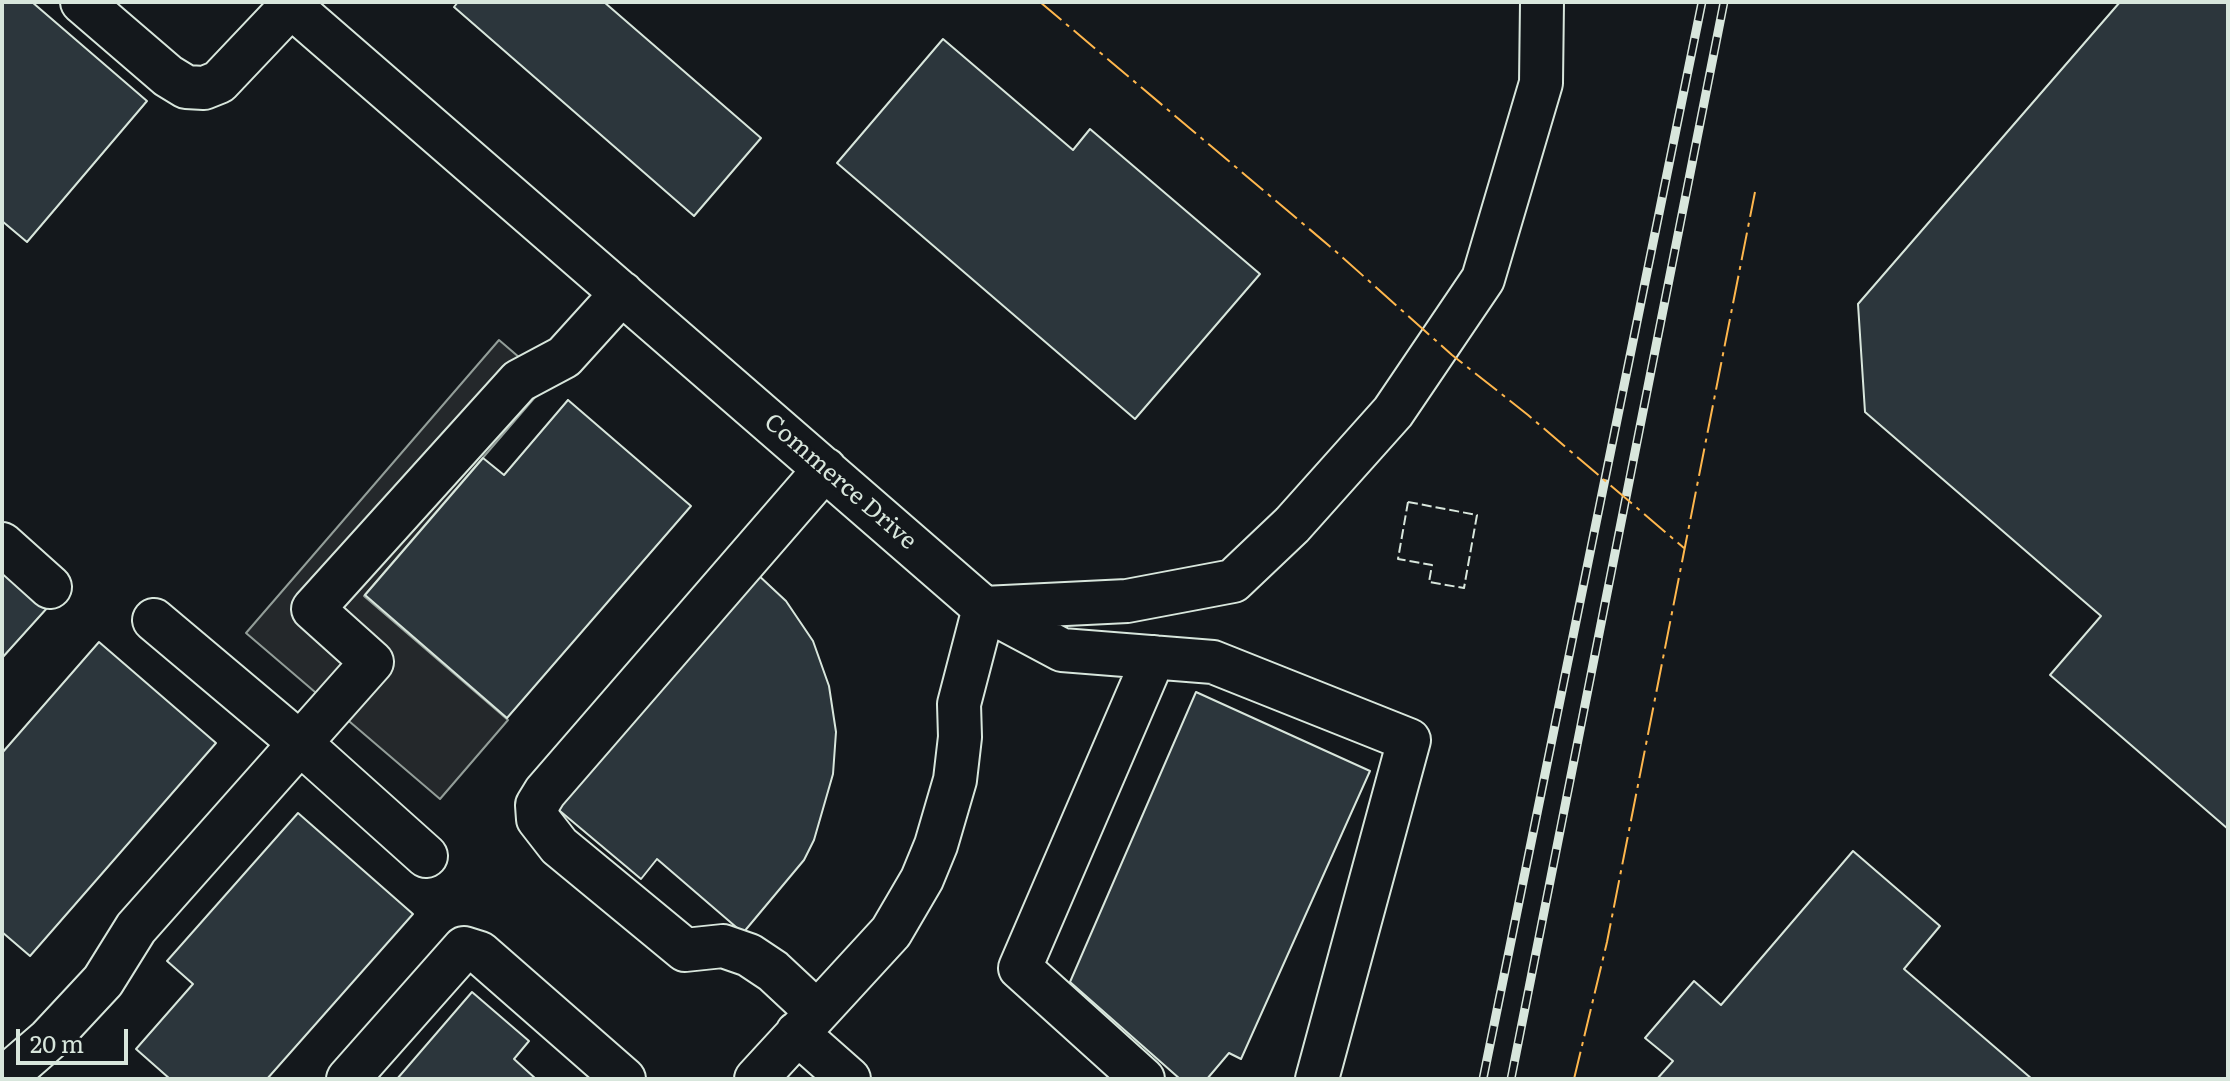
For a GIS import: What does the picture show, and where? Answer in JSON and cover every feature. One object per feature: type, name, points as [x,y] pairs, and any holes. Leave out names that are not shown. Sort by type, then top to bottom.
[{"type":"street","points":[[82,2],[168,76],[186,87],[204,88],[219,82],[289,4]]},
{"type":"street","points":[[756,1079],[891,932],[922,879],[936,845],[955,780],[960,737],[959,704],[984,608],[1127,601],[1233,581],[1292,525],[1393,412],[1483,279],[1541,83],[1542,2]]},
{"type":"street","name":"Commerce Drive","points":[[289,4],[984,608],[1062,650],[1213,662],[1409,740],[1317,1079]]},
{"type":"street","points":[[5,1077],[49,1039],[103,981],[136,928],[372,662],[313,609],[519,381],[564,357],[622,293]]},
{"type":"street","points":[[825,469],[537,805],[538,819],[559,846],[685,950],[723,946],[749,955],[773,971],[849,1079]]},
{"type":"street","points":[[2,544],[50,587]]},
{"type":"street","points":[[154,620],[300,743],[426,856]]},
{"type":"street","points":[[1143,1079],[1020,968],[1154,657]]},
{"type":"street","points":[[348,1079],[464,948],[480,953],[624,1079]]},
{"type":"shaded area","points":[[499,340],[548,382],[364,596],[508,720],[440,799],[246,633]]},
{"type":"building","points":[[2,2],[32,2],[147,101],[27,242],[2,221]]},
{"type":"building","points":[[458,2],[604,2],[761,138],[694,216],[454,7]]},
{"type":"building","points":[[2120,2],[2228,2],[2228,829],[2050,675],[2101,616],[1865,412],[1858,304]]},
{"type":"building","points":[[943,39],[1073,150],[1090,129],[1260,274],[1135,419],[837,163]]},
{"type":"building","points":[[568,400],[691,506],[507,718],[365,595],[483,458],[504,475]]},
{"type":"building","points":[[2,567],[48,607],[2,658]]},
{"type":"building","points":[[756,573],[786,601],[813,641],[829,686],[836,732],[833,774],[814,840],[804,860],[743,933],[657,859],[641,879],[554,806]]},
{"type":"building","points":[[99,642],[216,743],[30,956],[2,932],[2,753]]},
{"type":"building","points":[[1196,692],[1370,771],[1241,1059],[1229,1053],[1207,1079],[1180,1079],[1070,982]]},
{"type":"building","points":[[298,813],[413,914],[267,1079],[170,1079],[136,1049],[193,984],[167,961]]},
{"type":"building","points":[[1853,851],[1940,926],[1904,969],[2032,1079],[1657,1079],[1673,1061],[1645,1038],[1694,981],[1721,1005]]},
{"type":"building","points":[[472,992],[529,1041],[514,1059],[536,1079],[397,1079]]},
{"type":"railway","points":[[1483,1079],[1702,2]]},
{"type":"railway","points":[[1511,1079],[1724,2]]},
{"type":"fence","points":[[1408,502],[1477,515],[1464,588],[1429,582],[1432,565],[1398,559],[1408,502]]},
{"type":"power","points":[[1040,2],[1333,249],[1452,355],[1528,415],[1684,548]]},
{"type":"power","points":[[1574,1079],[1607,942],[1755,192]]}]
